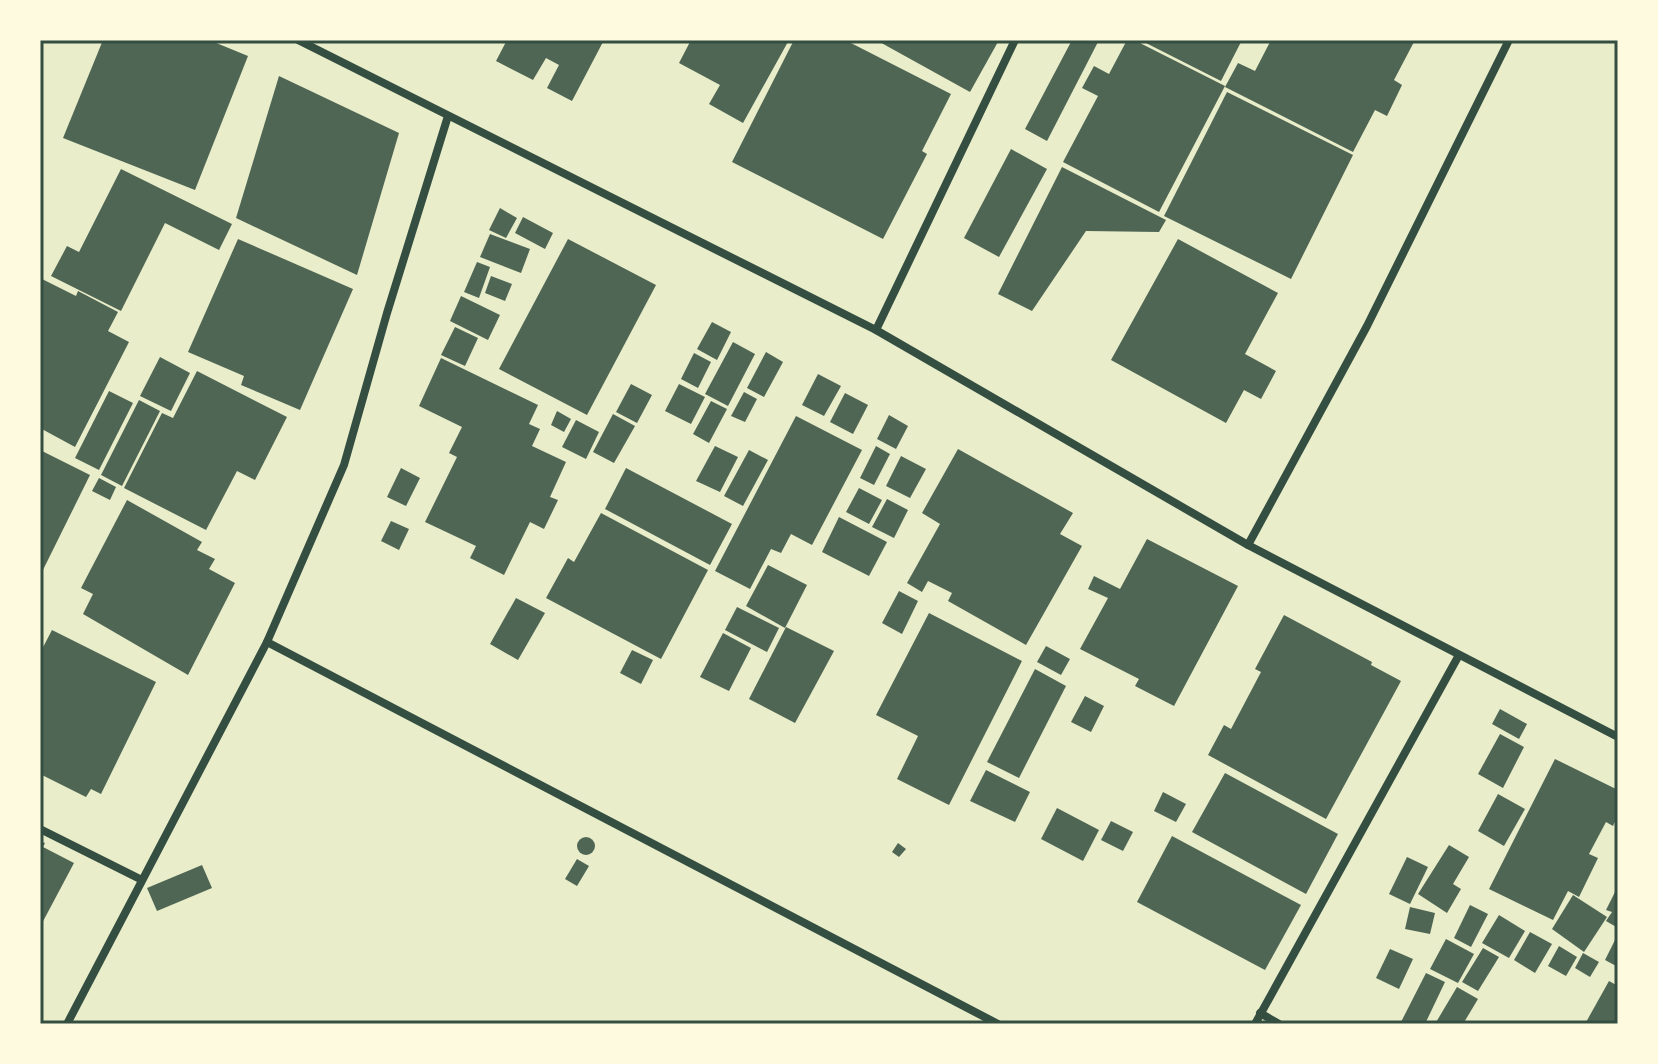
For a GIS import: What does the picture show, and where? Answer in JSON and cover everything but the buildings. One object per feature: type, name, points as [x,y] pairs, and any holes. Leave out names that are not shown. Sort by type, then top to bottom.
[{"type":"street","points":[[298,40],[876,330],[1248,545],[1618,737]]},
{"type":"street","points":[[876,330],[1015,40]]},
{"type":"street","points":[[1248,545],[1367,326],[1509,40]]},
{"type":"street","points":[[67,1024],[267,642],[344,465],[448,116]]},
{"type":"street","points":[[267,642],[998,1024]]},
{"type":"street","points":[[1255,1024],[1459,655]]},
{"type":"street","points":[[40,829],[142,880]]},
{"type":"street","points":[[1260,1013],[1279,1024]]}]
